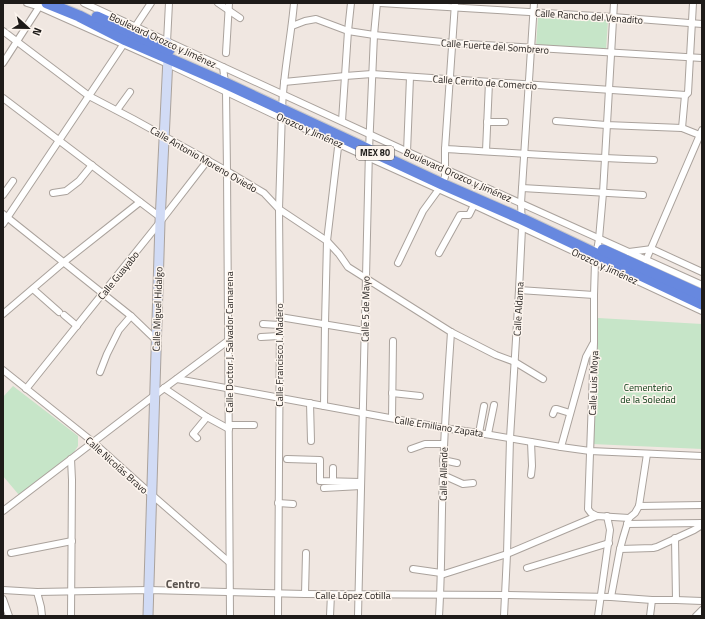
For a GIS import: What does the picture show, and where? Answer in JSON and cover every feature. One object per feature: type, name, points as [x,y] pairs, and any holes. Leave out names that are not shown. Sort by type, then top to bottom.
[{"type":"highway","name":"Orozco y Jiménez","points":[[65,3],[129,36],[522,215],[702,304]]},
{"type":"highway","name":"Orozco y Jiménez","points":[[43,4],[79,16],[129,36]]},
{"type":"highway","name":"Orozco y Jiménez","points":[[282,106],[338,139],[369,146]]},
{"type":"highway","name":"Orozco y Jiménez","points":[[597,251],[702,295]]},
{"type":"street","name":"Orozco y Jiménez","points":[[26,3],[43,4]]},
{"type":"street","name":"Boulevard Orozco y Jiménez","points":[[84,3],[97,6],[129,36],[282,106],[342,122],[369,146],[407,152],[443,180],[522,215],[597,251],[628,252],[702,285]]},
{"type":"street","points":[[3,224],[5,216],[59,140],[152,3]]},
{"type":"street","name":"Calle Miguel Hidalgo","points":[[148,616],[160,220],[169,3]]},
{"type":"street","points":[[218,3],[228,6],[240,18]]},
{"type":"street","name":"Calle Francisco I. Madero","points":[[278,616],[280,317],[279,209],[282,106],[294,3]]},
{"type":"street","points":[[342,122],[351,3]]},
{"type":"street","name":"Calle Rancho del Venadito","points":[[378,3],[454,5],[702,24]]},
{"type":"street","name":"Calle 5 de Mayo","points":[[358,616],[369,146],[374,35],[378,3]]},
{"type":"street","name":"Calle Aldama","points":[[504,616],[510,438],[519,290],[522,188],[534,3]]},
{"type":"street","name":"Calle Luis Moya","points":[[596,516],[588,509],[594,343],[594,295],[603,193],[614,3]]},
{"type":"street","points":[[682,128],[685,95],[688,92],[694,3]]},
{"type":"street","points":[[3,63],[43,4]]},
{"type":"street","points":[[398,263],[424,211],[443,180],[454,5]]},
{"type":"street","points":[[226,53],[228,6]]},
{"type":"street","name":"Calle Fuerte del Sombrero","points":[[292,26],[316,19],[348,31],[452,43],[702,58]]},
{"type":"street","name":"Calle Antonio Moreno Oviedo","points":[[3,31],[89,96],[227,170],[264,193],[279,209],[327,241],[348,267],[451,332],[496,355],[515,362],[543,378]]},
{"type":"street","name":"Calle Cerrito de Comercio","points":[[284,82],[372,74],[685,95]]},
{"type":"street","points":[[407,152],[410,77]]},
{"type":"street","name":"Calle Doctor J. Salvador Camarena","points":[[224,79],[227,170],[229,340],[230,616]]},
{"type":"street","points":[[486,151],[489,82]]},
{"type":"street","points":[[117,110],[130,92]]},
{"type":"street","points":[[3,98],[140,202],[160,220]]},
{"type":"street","points":[[556,121],[606,125],[682,128],[701,133],[646,260]]},
{"type":"street","points":[[487,122],[505,122]]},
{"type":"street","points":[[324,406],[327,241],[338,139]]},
{"type":"street","points":[[445,149],[605,159],[654,160]]},
{"type":"street","name":"Calle Guayabo","points":[[26,389],[208,160]]},
{"type":"street","points":[[53,193],[66,191],[79,181],[92,165]]},
{"type":"street","name":"Orozco y Jiménez","points":[[443,180],[474,205],[522,215]]},
{"type":"street","points":[[3,195],[13,181]]},
{"type":"street","points":[[522,188],[643,195]]},
{"type":"street","points":[[3,314],[64,262],[140,202]]},
{"type":"street","points":[[439,253],[460,215],[469,215],[474,205]]},
{"type":"street","points":[[5,216],[131,316],[156,340]]},
{"type":"street","points":[[628,252],[652,249],[702,272]]},
{"type":"street","name":"Orozco y Jiménez","points":[[597,251],[702,311]]},
{"type":"street","points":[[33,289],[76,326]]},
{"type":"street","points":[[519,290],[594,295]]},
{"type":"street","points":[[100,372],[118,330],[131,316]]},
{"type":"street","points":[[280,317],[365,331]]},
{"type":"street","points":[[263,324],[279,325]]},
{"type":"street","name":"Calle Allende","points":[[439,616],[442,475],[451,332]]},
{"type":"street","points":[[261,337],[279,336]]},
{"type":"street","points":[[3,502],[6,510],[93,442],[229,340]]},
{"type":"street","points":[[392,418],[393,341]]},
{"type":"street","points":[[561,447],[586,357],[594,343]]},
{"type":"street","name":"Calle Nicolás Bravo","points":[[3,370],[93,442],[152,496],[230,562]]},
{"type":"street","name":"Calle Emiliano Zapata","points":[[177,379],[444,428],[561,447],[590,451],[702,456]]},
{"type":"street","points":[[164,388],[207,416],[229,427],[254,425]]},
{"type":"street","points":[[392,393],[420,396]]},
{"type":"street","points":[[310,403],[311,441]]},
{"type":"street","points":[[488,434],[494,405]]},
{"type":"street","points":[[479,433],[484,406]]},
{"type":"street","points":[[553,414],[554,410],[556,409],[570,414]]},
{"type":"street","points":[[197,438],[193,434],[207,416]]},
{"type":"street","points":[[531,442],[531,475]]},
{"type":"street","points":[[411,449],[425,444],[444,444]]},
{"type":"street","points":[[611,597],[620,549],[628,521],[639,506],[647,454]]},
{"type":"street","points":[[71,459],[71,616]]},
{"type":"street","points":[[287,459],[320,460],[320,481],[361,484]]},
{"type":"street","points":[[443,460],[457,463]]},
{"type":"street","points":[[333,468],[333,482]]},
{"type":"street","points":[[442,475],[463,484],[473,483]]},
{"type":"street","points":[[324,488],[361,484]]},
{"type":"street","points":[[278,503],[293,504]]},
{"type":"street","points":[[639,506],[702,505]]},
{"type":"street","points":[[413,568],[441,574],[507,554],[596,516],[607,516],[628,521],[702,524]]},
{"type":"street","points":[[598,616],[609,543],[610,530],[607,516]]},
{"type":"street","points":[[620,549],[657,547],[702,524]]},
{"type":"street","points":[[675,538],[676,600]]},
{"type":"street","points":[[10,553],[72,541]]},
{"type":"street","points":[[527,568],[609,543]]},
{"type":"street","points":[[305,594],[306,553]]},
{"type":"street","name":"Calle López Cotilla","points":[[3,590],[37,592],[71,590],[149,590],[278,594],[505,595],[611,597],[702,601]]},
{"type":"street","points":[[37,592],[42,616]]},
{"type":"street","points":[[330,616],[331,594]]},
{"type":"street","points":[[3,599],[9,616]]},
{"type":"street","points":[[650,616],[652,600]]},
{"type":"street","points":[[696,616],[702,610]]},
{"type":"green space","points":[[538,16],[608,20],[606,51],[536,47]]},
{"type":"green space","name":"Cementerio de la Soledad","points":[[598,318],[702,324],[702,449],[592,444]]},
{"type":"green space","points":[[13,386],[78,436],[78,446],[74,452],[19,495],[3,476],[3,397]]},
{"type":"district","name":"Centro","points":[[183,584]]}]
